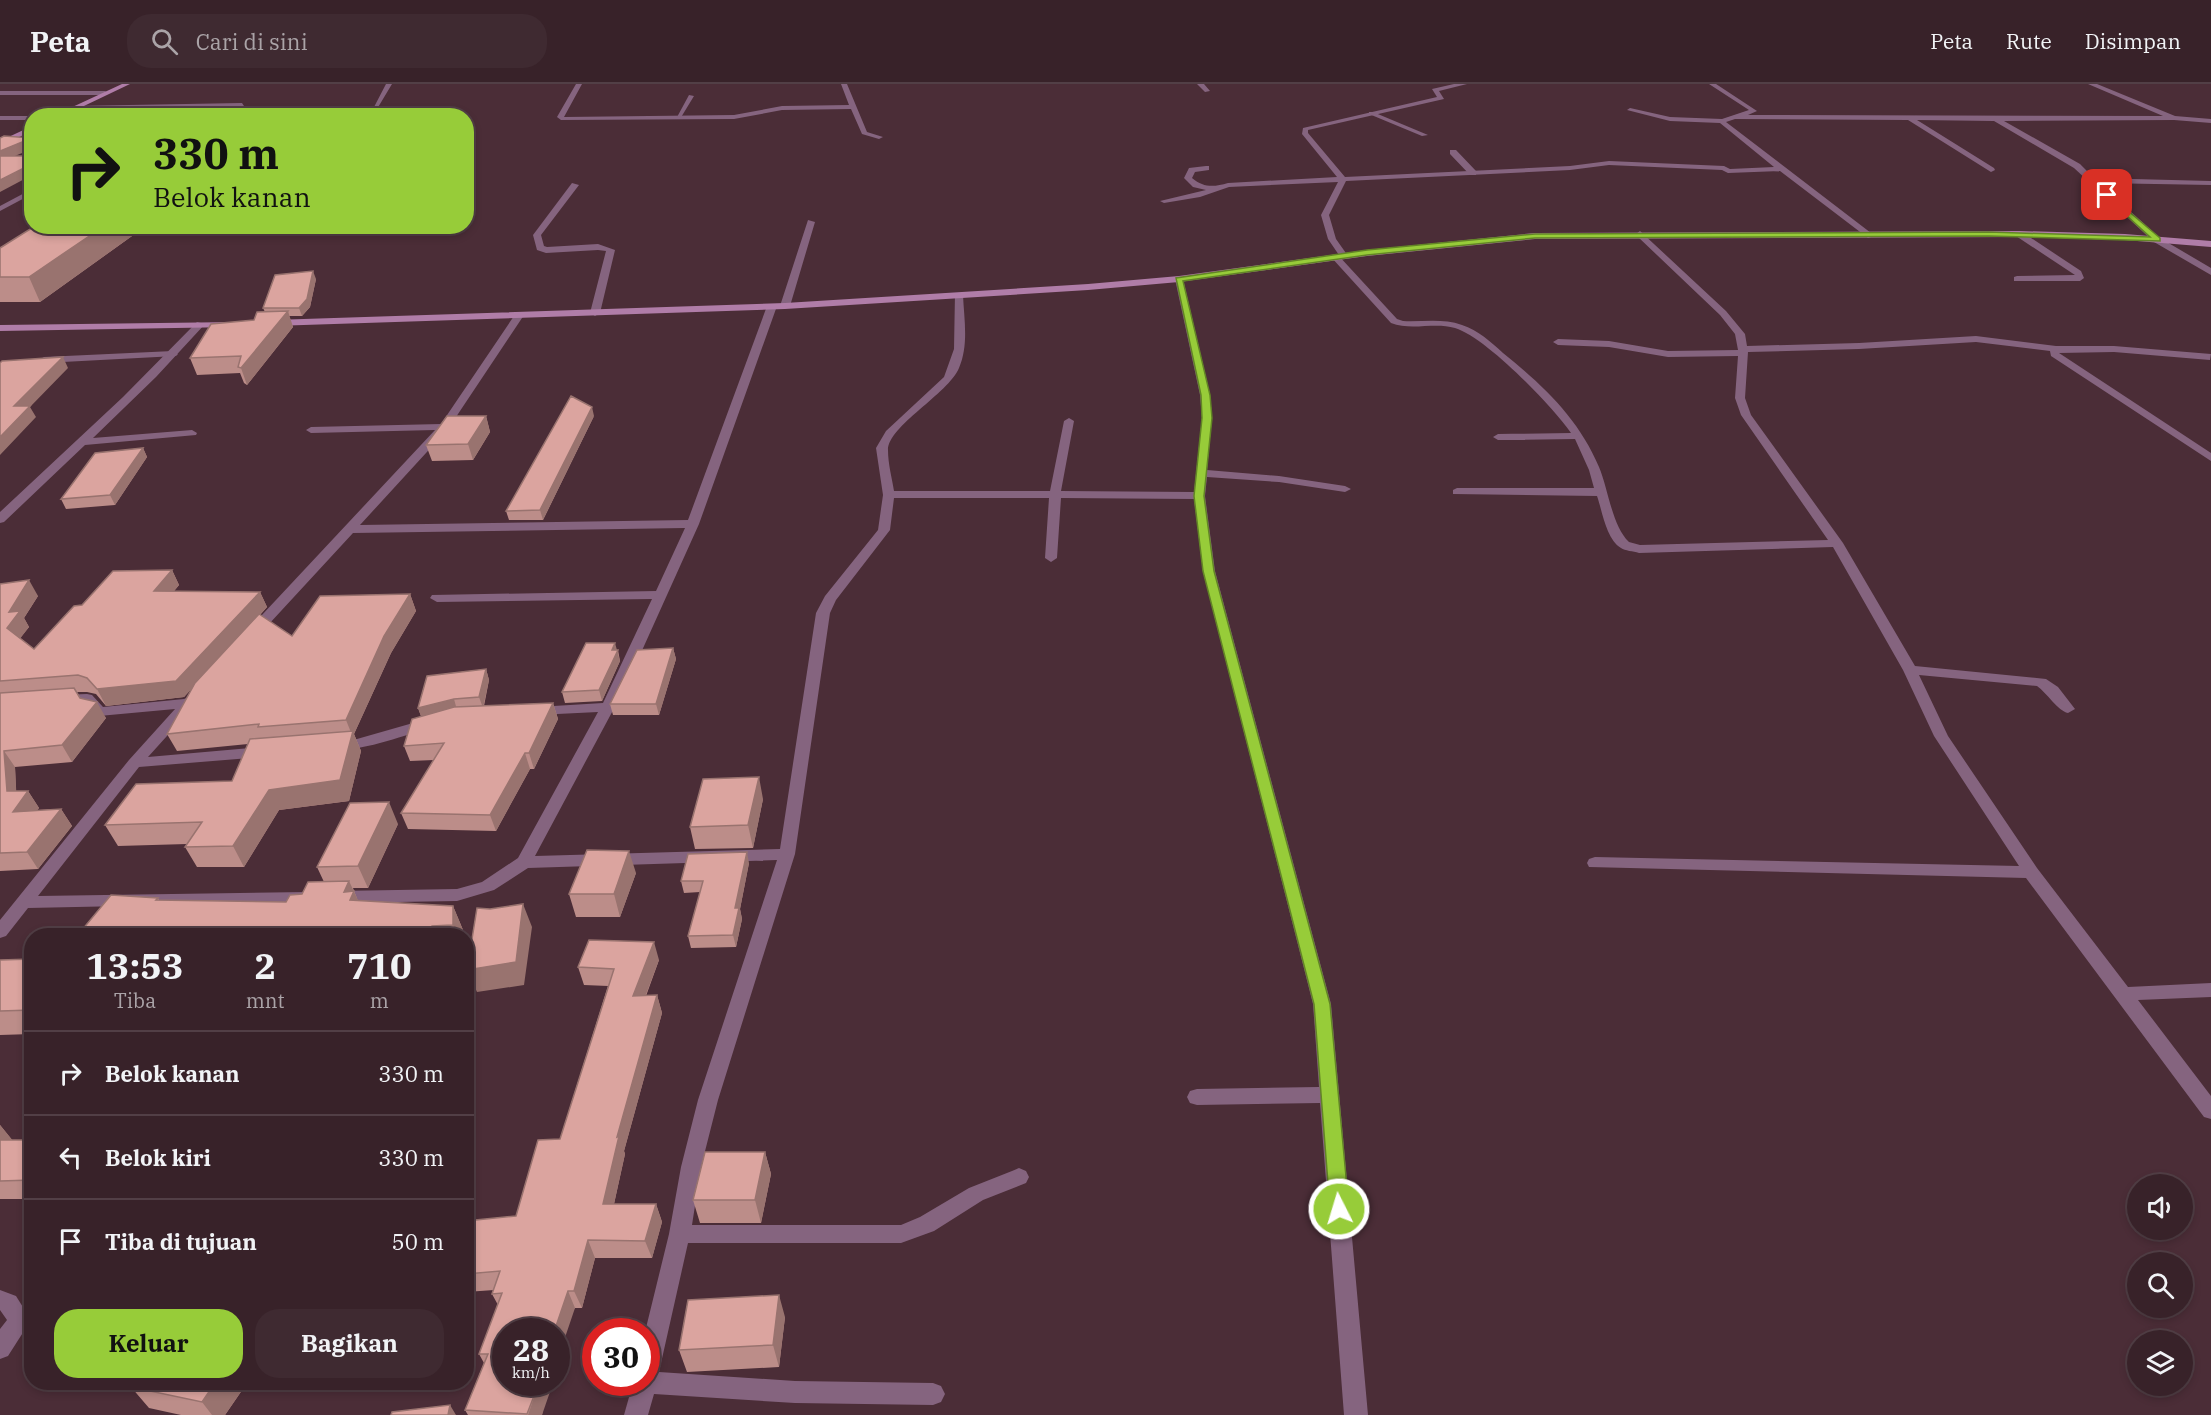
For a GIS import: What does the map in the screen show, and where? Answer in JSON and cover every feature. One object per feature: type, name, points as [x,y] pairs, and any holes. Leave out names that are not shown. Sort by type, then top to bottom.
[{"type":"street","points":[[71,108],[127,84]]},
{"type":"street","points":[[375,108],[389,84]]},
{"type":"street","points":[[579,84],[562,110],[560,117],[563,119],[736,117],[782,108],[853,106]]},
{"type":"street","points":[[844,84],[864,134],[879,137]]},
{"type":"street","points":[[1200,84],[1208,91]]},
{"type":"street","points":[[1343,179],[1304,133],[1305,129],[1442,98],[1434,90],[1464,84]]},
{"type":"street","points":[[1630,110],[1671,119],[1722,121],[1754,111],[1712,84]]},
{"type":"street","points":[[2091,84],[2174,118]]},
{"type":"street","points":[[0,93],[105,93]]},
{"type":"street","points":[[678,118],[691,96]]},
{"type":"street","points":[[71,108],[242,105]]},
{"type":"street","points":[[1371,113],[1424,135]]},
{"type":"street","points":[[1733,117],[2174,118],[2211,121]]},
{"type":"street","points":[[0,118],[24,118]]},
{"type":"street","points":[[1909,118],[1991,170]]},
{"type":"street","points":[[1995,119],[2077,166],[2157,240],[2211,272]]},
{"type":"street","points":[[1722,121],[1724,125],[1868,235]]},
{"type":"street","points":[[0,144],[24,132]]},
{"type":"street","points":[[1453,152],[1473,173]]},
{"type":"street","points":[[1164,201],[1228,185],[1640,162],[1666,163],[1686,168],[1724,168],[1728,171],[1782,169]]},
{"type":"street","points":[[1206,168],[1192,170],[1188,178],[1196,185],[1214,190]]},
{"type":"street","points":[[1343,179],[1325,215],[1340,257],[1394,321],[1401,324],[1454,325],[1472,332],[1547,394],[1578,436],[1597,473],[1616,536],[1623,544],[1639,549],[1837,543]]},
{"type":"street","points":[[2091,180],[2211,183]]},
{"type":"street","points":[[575,185],[537,235],[539,245],[546,250],[604,247],[611,250],[594,313]]},
{"type":"street","points":[[0,209],[24,196]]},
{"type":"street","points":[[785,306],[811,222]]},
{"type":"street","points":[[1640,234],[1723,313],[1740,334],[1743,351],[1740,398],[1746,415],[1837,543],[1910,670],[1941,736],[2031,872],[2211,1111]]},
{"type":"street","points":[[266,323],[785,306],[958,295],[1179,279],[1340,257],[1516,237],[1640,234],[2019,234],[2211,244]]},
{"type":"street","points":[[2016,279],[2080,278],[2078,273],[2019,234]]},
{"type":"street","points":[[1179,279],[1205,395],[1207,418],[1199,496],[1209,571],[1322,1004],[1356,1415]]},
{"type":"street","points":[[660,1318],[680,1234],[691,1167],[708,1100],[788,855],[823,613],[830,599],[884,530],[889,495],[882,448],[891,431],[948,379],[955,369],[959,358],[958,295]]},
{"type":"street","points":[[25,902],[457,895],[488,886],[524,862],[607,706],[693,524],[772,306]]},
{"type":"street","points":[[245,643],[444,427],[519,315]]},
{"type":"street","points":[[0,519],[123,405],[200,324]]},
{"type":"street","points":[[0,328],[244,324]]},
{"type":"street","points":[[1558,342],[1615,345],[1668,354],[1976,339],[2056,349],[2121,350],[2211,357],[2211,362]]},
{"type":"street","points":[[2056,349],[2054,354],[2061,360],[2109,388],[2211,458]]},
{"type":"street","points":[[32,361],[173,354]]},
{"type":"street","points":[[1051,558],[1055,494],[1069,422]]},
{"type":"street","points":[[311,430],[444,427]]},
{"type":"street","points":[[81,442],[192,433]]},
{"type":"street","points":[[1498,437],[1578,436]]},
{"type":"street","points":[[1201,473],[1290,480],[1345,489]]},
{"type":"street","points":[[1457,492],[1601,492]]},
{"type":"street","points":[[889,495],[1199,496]]},
{"type":"street","points":[[349,529],[693,524]]},
{"type":"street","points":[[438,598],[659,595]]},
{"type":"street","points":[[1910,670],[2041,682],[2053,690],[2068,709]]},
{"type":"street","points":[[0,932],[134,763],[205,686]]},
{"type":"street","points":[[47,700],[87,698],[99,711],[189,704]]},
{"type":"street","points":[[517,712],[607,706]]},
{"type":"street","points":[[322,747],[358,744],[444,719]]},
{"type":"street","points":[[134,763],[275,751]]},
{"type":"street","points":[[524,862],[788,855]]},
{"type":"street","points":[[1595,863],[2031,872]]},
{"type":"street","points":[[2123,994],[2211,990]]},
{"type":"street","points":[[1197,1097],[1330,1095]]},
{"type":"street","points":[[680,1234],[901,1234],[927,1224],[976,1194],[1019,1177]]},
{"type":"street","points":[[0,1300],[8,1303],[20,1320],[0,1348]]},
{"type":"street","points":[[660,1383],[795,1392],[933,1394]]},
{"type":"street","points":[[636,1415],[642,1396]]},
{"type":"building","points":[[4,136],[24,137],[24,141],[0,151],[0,138]]},
{"type":"building","points":[[0,156],[24,156],[24,168],[0,180]]},
{"type":"building","points":[[24,233],[92,234],[29,277],[0,277],[0,248]]},
{"type":"building","points":[[313,271],[307,299],[299,308],[263,308],[275,275]]},
{"type":"building","points":[[288,311],[241,368],[238,367],[241,356],[190,358],[211,324],[254,320],[257,312]]},
{"type":"building","points":[[63,357],[14,406],[30,406],[0,437],[0,363],[2,361]]},
{"type":"building","points":[[571,396],[592,407],[540,510],[506,511]]},
{"type":"building","points":[[447,416],[486,416],[468,444],[426,445]]},
{"type":"building","points":[[143,448],[110,495],[61,499],[95,453]]},
{"type":"building","points":[[172,570],[154,591],[260,592],[176,681],[97,689],[87,678],[78,675],[0,681],[0,584],[29,580],[9,612],[20,611],[7,628],[34,649],[74,606],[82,605],[113,571]]},
{"type":"building","points":[[410,594],[384,636],[346,720],[258,727],[259,724],[167,734],[195,683],[259,614],[292,636],[320,596]]},
{"type":"building","points":[[586,643],[615,643],[612,650],[618,650],[599,690],[562,692]]},
{"type":"building","points":[[673,648],[656,704],[610,704],[637,650]]},
{"type":"building","points":[[486,669],[479,697],[454,699],[418,708],[427,676]]},
{"type":"building","points":[[74,688],[80,698],[97,702],[62,745],[4,751],[7,791],[28,791],[13,812],[61,809],[27,852],[0,853],[0,693]]},
{"type":"building","points":[[553,703],[529,753],[525,753],[490,815],[401,813],[444,743],[404,746],[412,719],[454,707]]},
{"type":"building","points":[[353,731],[340,780],[269,790],[233,846],[185,847],[202,822],[105,825],[136,784],[232,781],[250,739]]},
{"type":"building","points":[[759,777],[748,825],[690,827],[703,779]]},
{"type":"building","points":[[389,802],[358,866],[317,867],[350,803]]},
{"type":"building","points":[[587,850],[629,851],[614,894],[569,894]]},
{"type":"building","points":[[747,852],[735,908],[739,908],[733,935],[688,936],[703,881],[681,881],[688,854]]},
{"type":"building","points":[[349,881],[344,892],[354,891],[350,900],[453,906],[453,925],[432,926],[431,928],[84,928],[111,895],[158,898],[156,900],[286,902],[290,895],[302,894],[308,882]]},
{"type":"building","points":[[523,904],[516,962],[474,969],[474,928],[477,908],[490,909]]},
{"type":"building","points":[[589,940],[654,942],[633,996],[657,995],[617,1137],[619,1136],[603,1204],[656,1204],[645,1241],[588,1240],[574,1291],[568,1291],[559,1318],[493,1318],[502,1293],[492,1294],[500,1271],[474,1273],[474,1220],[516,1216],[538,1140],[560,1139],[614,969],[578,967]]},
{"type":"building","points":[[24,959],[24,1010],[0,1011],[0,960]]},
{"type":"building","points":[[0,1140],[24,1140],[24,1180],[0,1181]]},
{"type":"building","points":[[705,1152],[765,1152],[755,1200],[693,1200]]},
{"type":"building","points":[[779,1295],[773,1345],[679,1350],[688,1300]]},
{"type":"building","points":[[492,1320],[492,1396],[534,1396],[527,1414],[465,1410],[488,1354],[479,1354]]},
{"type":"building","points":[[145,1390],[210,1390],[202,1402]]},
{"type":"building","points":[[450,1405],[448,1415],[391,1415],[392,1412]]},
{"type":"route","points":[[1339,1209],[1322,1004],[1209,571],[1199,496],[1207,418],[1205,395],[1179,279],[1367,253],[1535,236],[1989,234],[2125,237],[2157,240],[2107,195]]}]
